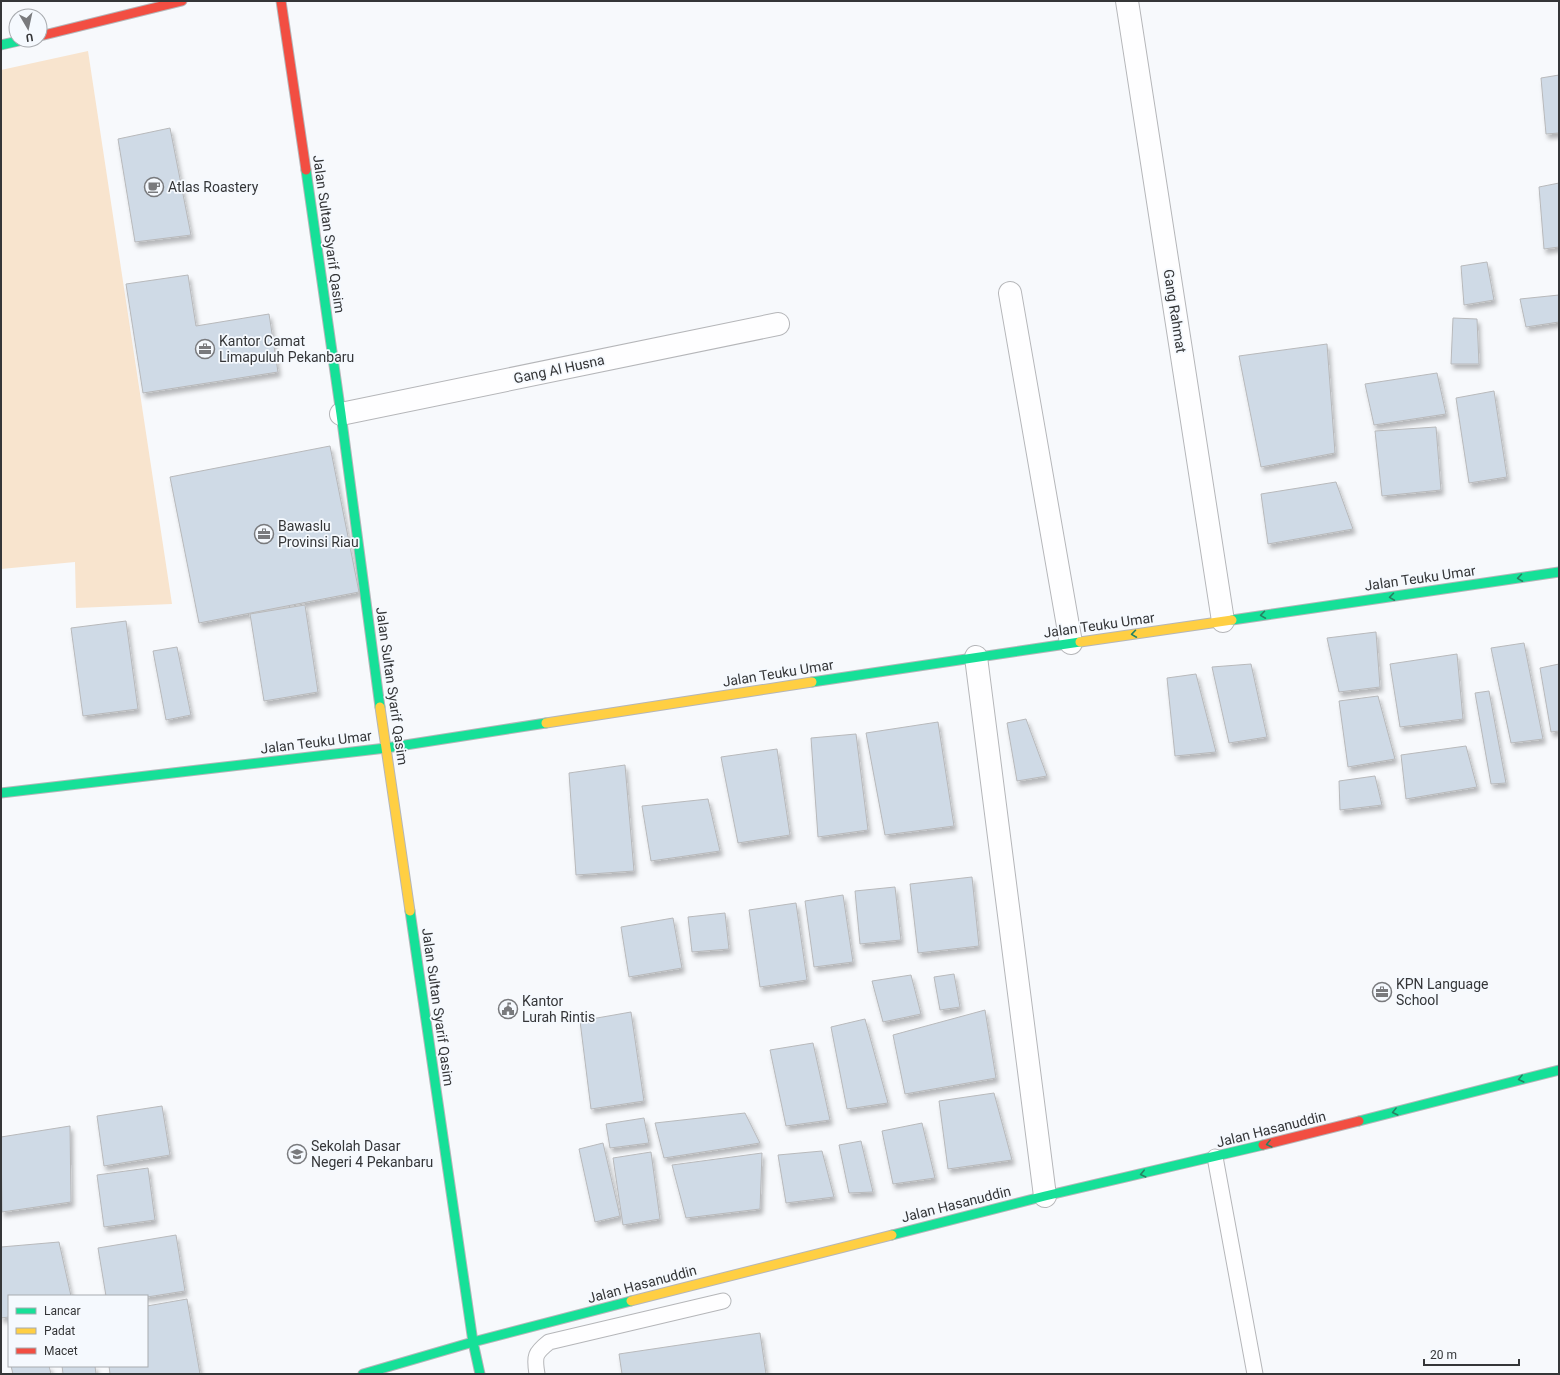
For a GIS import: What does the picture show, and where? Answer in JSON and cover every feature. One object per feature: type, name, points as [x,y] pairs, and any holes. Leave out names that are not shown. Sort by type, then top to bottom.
[{"type":"street","points":[[48,34],[182,1]]},
{"type":"street","name":"Jalan Sultan Syarif Qasim","points":[[282,1],[341,414],[386,748],[473,1342],[480,1374]]},
{"type":"street","name":"Gang Rahmat","points":[[1127,1],[1223,621]]},
{"type":"street","points":[[1010,293],[1071,643]]},
{"type":"street","name":"Gang Al Husna","points":[[341,414],[778,324]]},
{"type":"street","name":"Jalan Teuku Umar","points":[[1,792],[386,748],[976,657],[1559,572]]},
{"type":"street","points":[[976,657],[1045,1196]]},
{"type":"street","name":"Jalan Hasanuddin","points":[[363,1374],[473,1342],[729,1276],[1045,1196],[1215,1158],[1559,1070]]},
{"type":"lane","points":[[1215,1158],[1255,1374]]},
{"type":"lane","points":[[536,1374],[534,1358],[539,1350],[549,1342],[723,1302]]},
{"type":"shaded area","points":[[88,51],[172,604],[76,608],[75,562],[1,569],[1,70]]},
{"type":"building","points":[[1559,75],[1559,133],[1546,134],[1541,78]]},
{"type":"building","name":"Atlas Roastery","points":[[170,128],[191,235],[135,242],[118,139]]},
{"type":"building","points":[[1559,183],[1559,247],[1544,249],[1539,187]]},
{"type":"building","points":[[1487,262],[1494,300],[1464,305],[1461,266]]},
{"type":"building","name":"Kantor Camat Limapuluh Pekanbaru","points":[[188,275],[196,326],[269,314],[278,372],[143,393],[126,284]]},
{"type":"building","points":[[1559,295],[1559,322],[1526,327],[1520,299]]},
{"type":"building","points":[[1453,318],[1477,319],[1479,364],[1451,364]]},
{"type":"building","points":[[1327,344],[1335,453],[1261,467],[1239,356]]},
{"type":"building","points":[[1437,373],[1446,414],[1374,425],[1365,384]]},
{"type":"building","points":[[1494,391],[1507,477],[1469,483],[1456,398]]},
{"type":"building","points":[[1436,427],[1441,490],[1382,496],[1375,431]]},
{"type":"building","name":"Bawaslu Provinsi Riau","points":[[330,446],[359,592],[199,623],[170,477]]},
{"type":"building","points":[[1336,482],[1353,529],[1268,544],[1261,494]]},
{"type":"building","points":[[305,605],[318,692],[264,701],[250,614]]},
{"type":"building","points":[[126,621],[138,709],[83,716],[71,628]]},
{"type":"building","points":[[1376,632],[1380,687],[1339,692],[1327,638]]},
{"type":"building","points":[[1524,643],[1543,739],[1511,743],[1491,648]]},
{"type":"building","points":[[177,647],[191,715],[166,720],[153,651]]},
{"type":"building","points":[[1457,654],[1463,719],[1400,727],[1390,664]]},
{"type":"building","points":[[1251,664],[1267,737],[1229,743],[1212,667]]},
{"type":"building","points":[[1559,664],[1559,731],[1551,732],[1540,668]]},
{"type":"building","points":[[1196,674],[1216,752],[1175,756],[1167,678]]},
{"type":"building","points":[[1489,691],[1506,783],[1491,784],[1475,693]]},
{"type":"building","points":[[1378,696],[1395,759],[1348,767],[1339,701]]},
{"type":"building","points":[[1026,719],[1047,776],[1017,781],[1007,723]]},
{"type":"building","points":[[938,722],[954,826],[885,835],[866,733]]},
{"type":"building","points":[[856,734],[868,830],[818,837],[811,738]]},
{"type":"building","points":[[1466,746],[1477,787],[1406,799],[1401,755]]},
{"type":"building","points":[[777,749],[790,835],[738,843],[721,757]]},
{"type":"building","points":[[625,765],[634,871],[576,875],[569,773]]},
{"type":"building","points":[[1375,776],[1382,805],[1340,810],[1339,781]]},
{"type":"building","points":[[708,799],[720,851],[651,861],[642,806]]},
{"type":"building","points":[[972,877],[979,946],[918,953],[910,884]]},
{"type":"building","points":[[895,887],[901,940],[860,944],[855,891]]},
{"type":"building","points":[[843,895],[853,962],[814,967],[805,901]]},
{"type":"building","points":[[796,903],[807,980],[760,987],[749,910]]},
{"type":"building","points":[[725,913],[729,949],[692,952],[688,917]]},
{"type":"building","points":[[673,918],[682,968],[629,977],[621,927]]},
{"type":"building","points":[[954,974],[960,1007],[940,1010],[934,977]]},
{"type":"building","points":[[911,975],[921,1014],[883,1022],[872,981]]},
{"type":"building","points":[[985,1010],[996,1078],[905,1094],[893,1035]]},
{"type":"building","points":[[631,1012],[644,1101],[591,1109],[580,1021]]},
{"type":"building","points":[[865,1019],[888,1103],[847,1109],[831,1027]]},
{"type":"building","points":[[813,1043],[830,1120],[786,1126],[770,1050]]},
{"type":"building","points":[[994,1093],[1012,1160],[948,1169],[939,1101]]},
{"type":"building","points":[[162,1106],[170,1155],[104,1166],[97,1116]]},
{"type":"building","points":[[745,1113],[760,1143],[664,1158],[655,1123]]},
{"type":"building","points":[[644,1118],[649,1143],[610,1148],[606,1124]]},
{"type":"building","points":[[922,1123],[935,1178],[893,1184],[882,1131]]},
{"type":"building","points":[[70,1126],[71,1202],[2,1212],[1,1137]]},
{"type":"building","points":[[861,1141],[873,1192],[849,1193],[839,1145]]},
{"type":"building","points":[[603,1143],[620,1216],[595,1222],[579,1149]]},
{"type":"building","points":[[822,1151],[834,1197],[786,1203],[778,1155]]},
{"type":"building","points":[[651,1152],[660,1219],[623,1225],[613,1158]]},
{"type":"building","points":[[762,1153],[760,1209],[686,1218],[672,1165]]},
{"type":"building","points":[[148,1168],[155,1220],[104,1227],[97,1175]]},
{"type":"building","points":[[176,1235],[185,1291],[148,1297],[148,1295],[106,1295],[98,1248]]},
{"type":"building","points":[[59,1242],[71,1295],[8,1295],[8,1317],[1,1318],[1,1247]]},
{"type":"building","points":[[187,1299],[200,1374],[110,1374],[109,1367],[148,1367],[148,1306]]},
{"type":"building","points":[[760,1333],[766,1374],[622,1374],[619,1354]]},
{"type":"building","points":[[11,1367],[49,1367],[51,1374],[13,1374]]},
{"type":"building","points":[[62,1367],[95,1367],[96,1374],[63,1374]]},
{"type":"traffic: fast","points":[[1,45],[8,43]]},
{"type":"traffic: fast","points":[[306,170],[341,414],[380,707]]},
{"type":"traffic: fast","points":[[1232,620],[1559,572]]},
{"type":"traffic: fast","points":[[812,682],[1080,642]]},
{"type":"traffic: fast","points":[[1,793],[386,748],[546,723]]},
{"type":"traffic: fast","points":[[410,911],[473,1342],[480,1374]]},
{"type":"traffic: fast","points":[[1359,1121],[1559,1070]]},
{"type":"traffic: fast","points":[[892,1235],[1045,1196],[1263,1145]]},
{"type":"traffic: fast","points":[[363,1374],[473,1342],[631,1301]]},
{"type":"traffic: slow","points":[[1080,642],[1232,620]]},
{"type":"traffic: slow","points":[[546,723],[812,682]]},
{"type":"traffic: slow","points":[[380,707],[410,911]]},
{"type":"traffic: slow","points":[[631,1301],[892,1235]]},
{"type":"traffic: jam","points":[[48,34],[182,1]]},
{"type":"traffic: jam","points":[[281,1],[306,170]]},
{"type":"traffic: jam","points":[[1263,1145],[1359,1121]]},
{"type":"place","name":"Atlas Roastery","points":[[154,187]]},
{"type":"place","name":"Kantor Camat Limapuluh Pekanbaru","points":[[205,349]]},
{"type":"place","name":"Bawaslu Provinsi Riau","points":[[264,534]]},
{"type":"place","name":"KPN Language School","points":[[1382,992]]},
{"type":"place","name":"Kantor Lurah Rintis","points":[[508,1009]]},
{"type":"place","name":"Sekolah Dasar Negeri 4 Pekanbaru","points":[[297,1154]]}]
